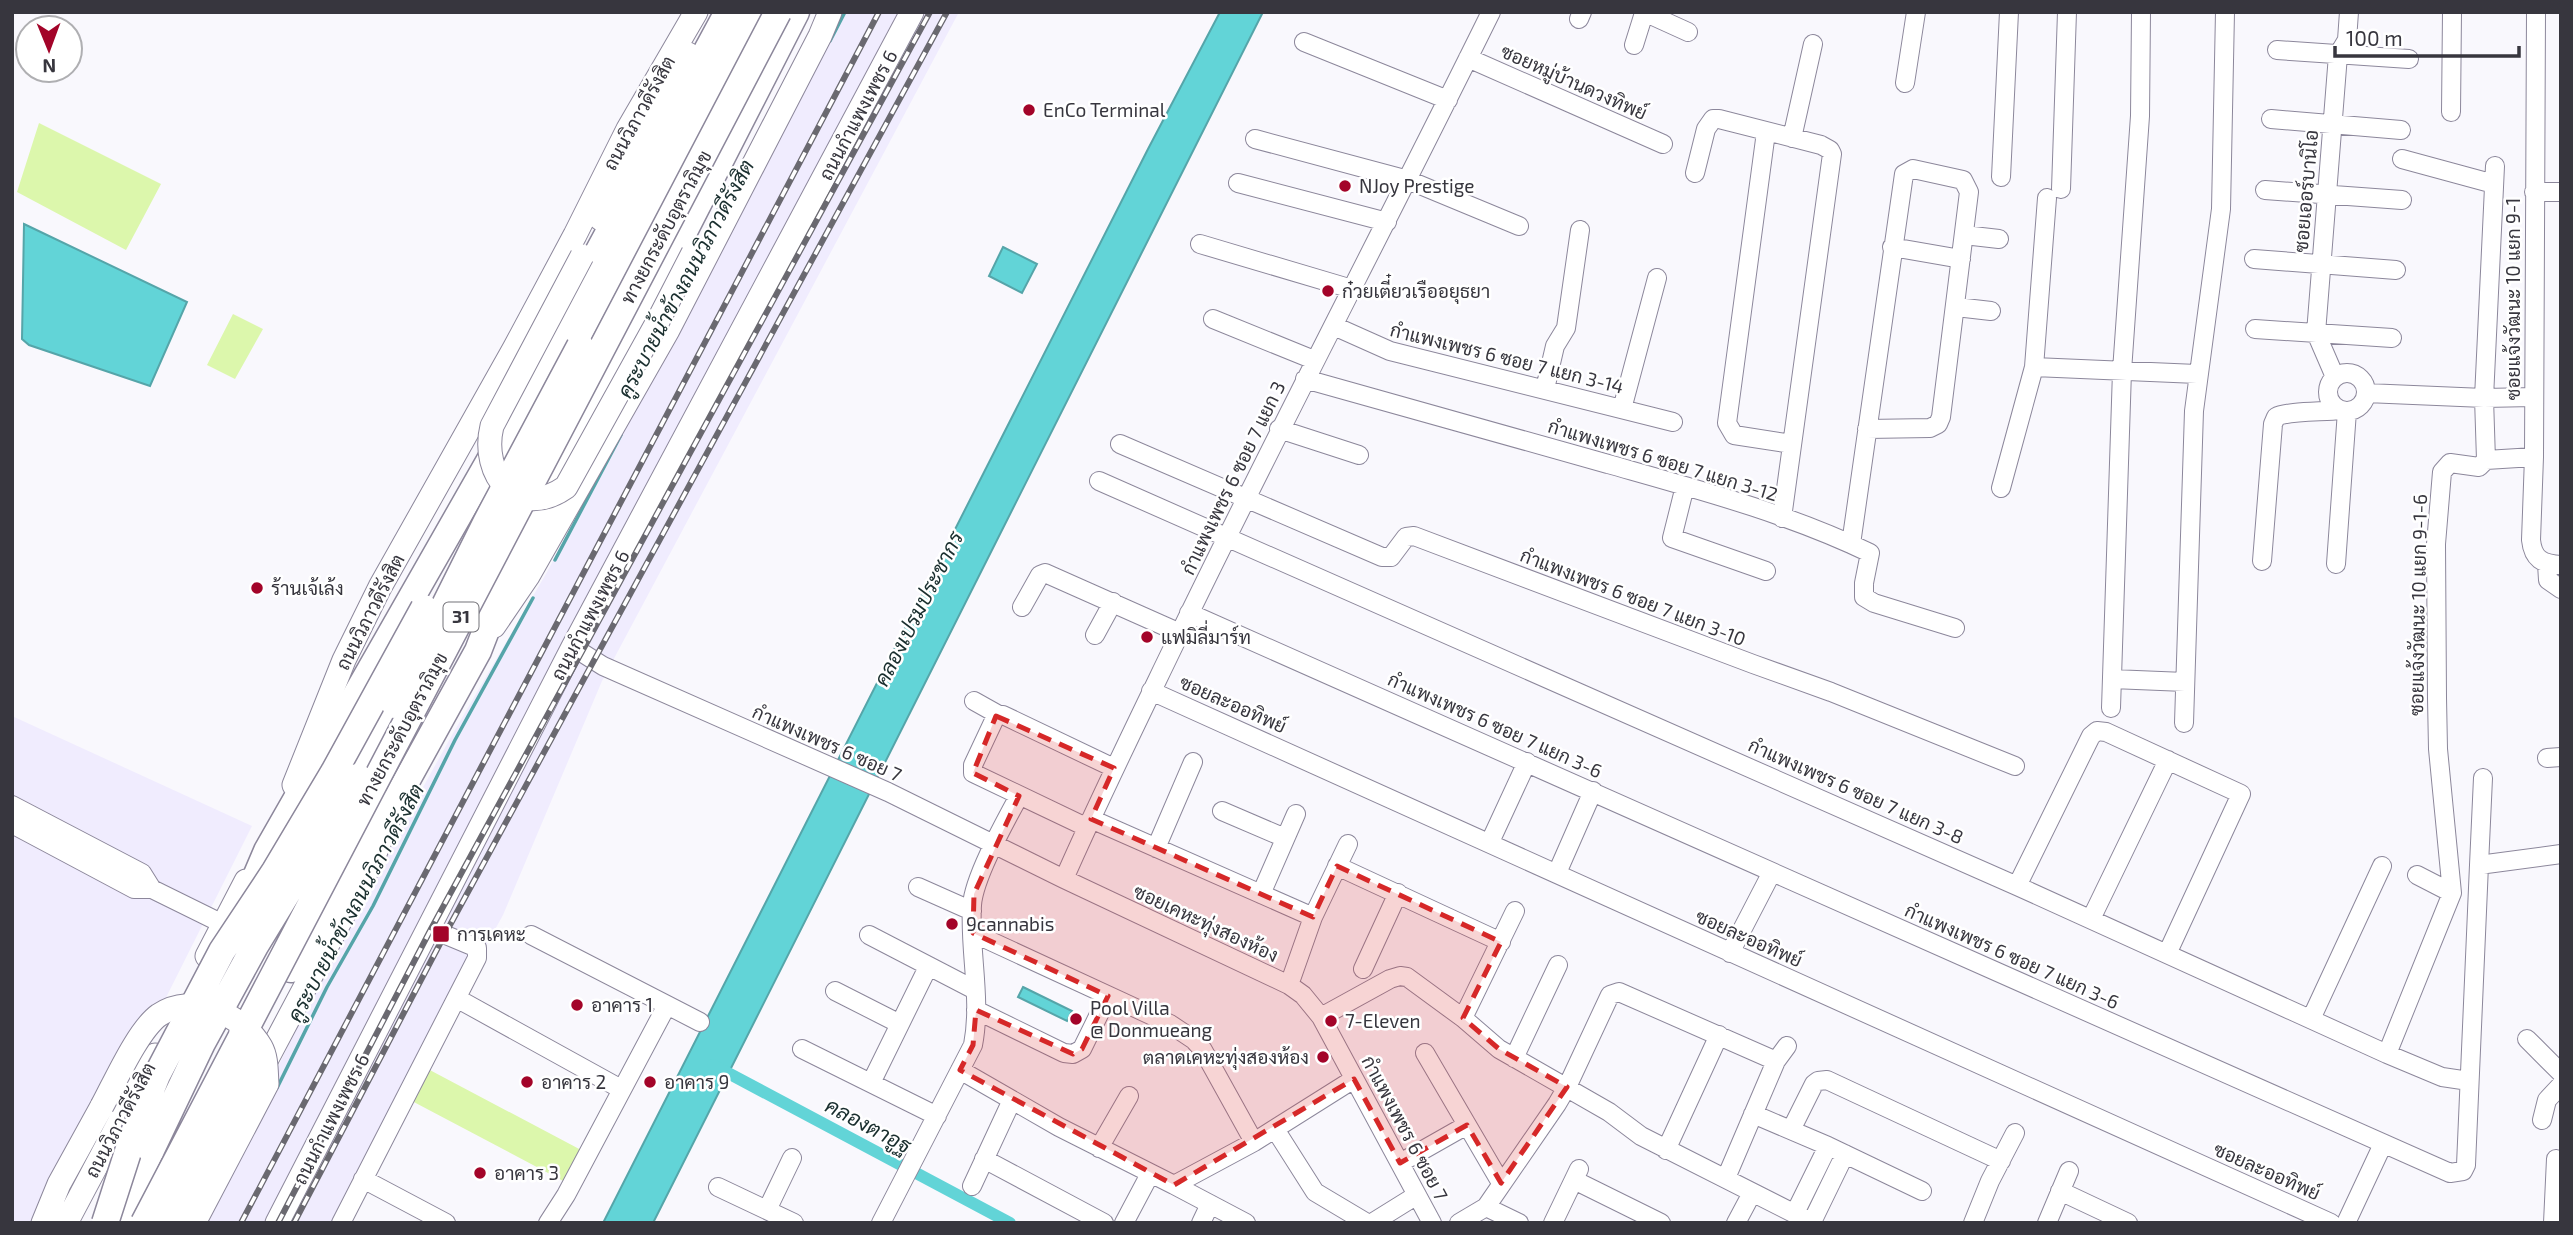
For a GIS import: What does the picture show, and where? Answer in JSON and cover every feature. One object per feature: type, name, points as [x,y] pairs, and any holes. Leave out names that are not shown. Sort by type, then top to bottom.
[{"type":"highway","points":[[94,1223],[191,1028],[267,851],[498,446],[568,308],[729,12]]},
{"type":"highway","name":"31","points":[[134,1223],[313,876],[453,572],[748,12]]},
{"type":"highway","name":"ทางยกระดับอุตราภิมุข","points":[[117,1223],[202,1043],[255,946],[353,787],[487,521],[756,12]]},
{"type":"highway","name":"ทางยกระดับอุตราภิมุข","points":[[144,1223],[778,12]]},
{"type":"highway","name":"31","points":[[158,1223],[218,1104],[354,853],[397,798],[478,651],[504,584],[796,12]]},
{"type":"highway","points":[[580,332],[622,208]]},
{"type":"highway","name":"ทางยกระดับอุตราภิมุข","points":[[105,1223],[135,1130],[157,1075],[222,951],[275,871],[334,772],[427,603],[487,521]]},
{"type":"highway","points":[[169,1223],[240,1090],[247,1068],[238,1022]]},
{"type":"main road","name":"ถนนวิภาวดีรังสิต","points":[[66,1223],[291,794],[344,660],[380,587],[514,349],[628,129],[696,12]]},
{"type":"main road","points":[[710,12],[492,426],[488,443],[492,466],[501,484],[517,495],[537,499],[553,496],[566,487],[658,321],[818,12]]},
{"type":"main road","name":"31","points":[[478,651],[528,576],[668,330],[830,12]]},
{"type":"main road","name":"ถนนกำแพงเพชร 6","points":[[277,1223],[573,647],[912,12]]},
{"type":"main road","name":"31","points":[[179,1223],[372,861],[397,798]]},
{"type":"main road","points":[[43,1223],[59,1184],[148,1026],[160,1014],[181,1007],[203,1005],[248,1029],[262,1048],[267,1084],[194,1223]]},
{"type":"street","name":"กำแพงเพชร 6 ซอย 7 แยก 3","points":[[1064,879],[1114,768],[1245,498],[1491,12]]},
{"type":"street","points":[[1634,45],[1644,12],[1688,32]]},
{"type":"street","points":[[1905,83],[1916,12]]},
{"type":"street","points":[[2001,177],[2009,12]]},
{"type":"street","points":[[2001,488],[2034,367],[2054,193],[2067,12]]},
{"type":"street","points":[[2112,708],[2122,371],[2140,116],[2141,12]]},
{"type":"street","points":[[2184,723],[2194,411],[2221,209],[2225,12]]},
{"type":"street","name":"ซอยเออร์บานิโอ","points":[[2344,410],[2331,403],[2328,392],[2335,377],[2323,338],[2337,124],[2349,12]]},
{"type":"street","points":[[2451,113],[2452,12]]},
{"type":"street","name":"ซอยแจ้งวัฒนะ 10 แยก 9-1","points":[[2536,12],[2532,551],[2536,558],[2554,564]]},
{"type":"street","points":[[1304,42],[1448,100]]},
{"type":"street","points":[[1792,138],[1813,44]]},
{"type":"street","points":[[2277,50],[2344,50],[2409,59]]},
{"type":"street","name":"ซอยหมู่บ้านดวงทิพย์","points":[[1468,58],[1663,144]]},
{"type":"street","points":[[1695,173],[1706,129],[1713,120],[1719,119],[1830,150],[1832,159],[1782,517]]},
{"type":"street","points":[[2271,120],[2401,130]]},
{"type":"street","points":[[1766,132],[1727,423],[1734,435],[1792,444]]},
{"type":"street","points":[[1255,139],[1408,180],[1518,226]]},
{"type":"street","points":[[2402,159],[2494,175],[2484,398],[2486,460]]},
{"type":"street","points":[[1867,429],[1922,429],[1938,424],[1941,417],[1969,192],[1963,180],[1913,169],[1904,174],[1892,247],[1851,544],[1870,553],[1864,597],[1874,603],[1955,628]]},
{"type":"street","points":[[1238,183],[1387,222]]},
{"type":"street","points":[[2265,190],[2402,200]]},
{"type":"street","points":[[2534,192],[2561,192]]},
{"type":"street","points":[[1545,389],[1555,346],[1566,328],[1580,230]]},
{"type":"street","points":[[1964,235],[1999,239]]},
{"type":"street","points":[[1200,244],[1352,289]]},
{"type":"street","points":[[1892,247],[1961,259]]},
{"type":"street","points":[[2254,259],[2396,270]]},
{"type":"street","points":[[1622,409],[1657,278]]},
{"type":"street","points":[[1956,307],[1991,311]]},
{"type":"street","points":[[1213,319],[1314,360]]},
{"type":"street","name":"กำแพงเพชร 6 ซอย 7 แยก 3-14","points":[[1334,326],[1390,351],[1673,422]]},
{"type":"street","points":[[2255,329],[2323,338],[2392,338]]},
{"type":"street","points":[[2034,367],[2197,374]]},
{"type":"street","points":[[2262,561],[2273,424],[2276,417],[2287,413],[2344,410],[2362,403],[2366,393],[2358,377],[2347,373],[2335,377]]},
{"type":"street","name":"กำแพงเพชร 6 ซอย 7 แยก 3-12","points":[[1306,379],[1685,486],[1782,517],[1851,544]]},
{"type":"street","points":[[2366,393],[2484,398],[2533,397]]},
{"type":"street","points":[[2336,564],[2344,410]]},
{"type":"street","points":[[1279,429],[1359,455]]},
{"type":"street","points":[[1120,444],[1245,498]]},
{"type":"street","name":"ซอยแจ้งวัฒนะ 10 แยก 9-1-6","points":[[2452,893],[2438,749],[2436,544],[2442,472],[2450,463],[2479,467],[2486,460],[2534,457]]},
{"type":"street","name":"กำแพงเพชร 6 ซอย 7 แยก 3-8","points":[[1099,481],[2017,886],[2387,1054],[2442,1077],[2469,1082]]},
{"type":"street","points":[[1685,486],[1672,538],[1766,571]]},
{"type":"street","name":"กำแพงเพชร 6 ซอย 7 แยก 3-10","points":[[1245,498],[1387,558],[1405,537],[1414,536],[1831,692],[2015,766]]},
{"type":"street","points":[[2554,564],[2548,579],[2561,589]]},
{"type":"street","points":[[1022,607],[1040,575],[1045,573],[1180,633]]},
{"type":"street","points":[[1095,635],[1112,602]]},
{"type":"street","name":"กำแพงเพชร 6 ซอย 7 แยก 3-6","points":[[1189,612],[2450,1173],[2463,1171],[2466,1165],[2483,778]]},
{"type":"street","name":"กำแพงเพชร 6 ซอย 7","points":[[573,647],[603,666],[880,789],[1064,879]]},
{"type":"street","points":[[2112,679],[2185,682]]},
{"type":"street","name":"ซอยละออทิพย์","points":[[1151,691],[2331,1223]]},
{"type":"street","points":[[974,701],[1114,768]]},
{"type":"street","points":[[999,715],[996,716],[973,765],[973,773],[1019,796],[1156,848],[1313,917]]},
{"type":"street","points":[[2017,886],[2094,732],[2106,732],[2168,760],[2241,794],[2167,954]]},
{"type":"street","points":[[2091,919],[2168,760]]},
{"type":"street","points":[[1156,848],[1193,762]]},
{"type":"street","points":[[1490,842],[1527,762]]},
{"type":"street","points":[[1557,873],[1593,791]]},
{"type":"street","points":[[881,1223],[974,1045],[974,894],[994,845],[1019,796]]},
{"type":"street","points":[[12,806],[142,873],[152,889]]},
{"type":"street","points":[[1222,811],[1285,838]]},
{"type":"street","points":[[1261,894],[1296,814]]},
{"type":"street","points":[[12,824],[134,888],[152,889],[223,924]]},
{"type":"street","points":[[1289,985],[1313,917],[1348,844]]},
{"type":"street","points":[[2479,865],[2561,854]]},
{"type":"street","points":[[1337,866],[1501,942]]},
{"type":"street","points":[[2311,1019],[2382,866]]},
{"type":"street","points":[[1730,953],[1772,873]]},
{"type":"street","points":[[2387,1054],[2452,893],[2417,875]]},
{"type":"street","name":"ซอยเคหะทุ่งสองห้อง","points":[[1064,879],[1289,985],[1303,995],[1321,1017]]},
{"type":"street","points":[[919,887],[972,911]]},
{"type":"street","points":[[1363,969],[1398,893]]},
{"type":"street","points":[[1463,1018],[1516,911]]},
{"type":"street","points":[[341,1223],[477,958],[477,948],[429,928]]},
{"type":"street","points":[[973,933],[1170,1024],[1194,1040],[1203,1050],[1254,1142]]},
{"type":"street","points":[[531,935],[699,1022]]},
{"type":"street","points":[[869,935],[975,990]]},
{"type":"street","points":[[1514,1058],[1558,965]]},
{"type":"street","points":[[871,1083],[928,967]]},
{"type":"street","points":[[1321,1017],[1390,979],[1407,977],[1463,1018],[1499,1049],[1567,1087],[1666,1150],[1813,1222],[1845,1154]]},
{"type":"street","points":[[835,992],[900,1024]]},
{"type":"street","points":[[1459,1223],[1486,1207],[1567,1087],[1610,995],[1614,992],[1776,1061]]},
{"type":"street","points":[[976,1010],[1064,1053],[1073,1054],[1082,1049],[1108,996]]},
{"type":"street","points":[[458,999],[621,1089]]},
{"type":"street","points":[[548,1223],[566,1195],[667,1005]]},
{"type":"street","name":"กำแพงเพชร 6 ซอย 7","points":[[1321,1017],[1432,1223]]},
{"type":"street","points":[[1666,1150],[1719,1035]]},
{"type":"street","points":[[2527,1039],[2561,1073]]},
{"type":"street","points":[[1726,1178],[1776,1061],[1787,1046]]},
{"type":"street","points":[[802,1049],[937,1116]]},
{"type":"street","points":[[1425,1054],[1502,1183]]},
{"type":"street","points":[[960,1070],[1099,1148],[1246,1223]]},
{"type":"street","points":[[1174,1185],[1254,1142],[1354,1079]]},
{"type":"street","points":[[1791,1130],[1814,1084],[1827,1080],[2001,1161]]},
{"type":"street","points":[[2542,1120],[2547,1100],[2561,1085]]},
{"type":"street","points":[[1099,1148],[1129,1096]]},
{"type":"street","points":[[972,1185],[1012,1100]]},
{"type":"street","points":[[1753,1114],[1922,1191]]},
{"type":"street","points":[[1400,1163],[1467,1125]]},
{"type":"street","points":[[1275,1129],[1315,1192],[1369,1223],[1417,1195]]},
{"type":"street","points":[[1974,1222],[2015,1133]]},
{"type":"street","points":[[2346,1223],[2383,1144]]},
{"type":"street","points":[[1795,1213],[1828,1146]]},
{"type":"street","points":[[767,1210],[792,1158]]},
{"type":"street","points":[[984,1159],[1104,1223]]},
{"type":"street","points":[[2553,1223],[2556,1159]]},
{"type":"street","points":[[2046,1223],[2069,1171]]},
{"type":"street","points":[[1124,1223],[1150,1174]]},
{"type":"street","points":[[1553,1223],[1576,1174],[1661,1223]]},
{"type":"street","points":[[363,1179],[446,1223]]},
{"type":"street","points":[[2060,1191],[2128,1223]]},
{"type":"street","points":[[1736,1223],[1752,1192]]},
{"type":"street","points":[[725,1197],[767,1210],[794,1223]]},
{"type":"street","points":[[1201,1223],[1210,1204]]},
{"type":"street","points":[[1486,1207],[1519,1223]]},
{"type":"highlighted area","points":[[996,716],[1114,768],[1091,819],[1313,917],[1337,866],[1501,942],[1463,1018],[1499,1049],[1567,1087],[1501,1183],[1467,1125],[1400,1163],[1354,1079],[1174,1185],[960,1070],[973,1045],[976,1010],[1073,1054],[1082,1049],[1108,996],[973,933],[974,894],[1019,796],[973,773]]},
{"type":"shaded area","points":[[842,12],[959,12],[602,681],[503,915],[333,1223],[203,1223],[331,953],[452,735],[547,572],[760,175]]},
{"type":"shaded area","points":[[12,716],[252,826],[53,1223],[12,1223]]},
{"type":"green space","points":[[39,123],[161,184],[126,250],[17,192]]},
{"type":"green space","points":[[233,314],[263,329],[235,379],[207,365]]},
{"type":"green space","points":[[426,1068],[583,1151],[567,1183],[410,1100]]},
{"type":"water","name":"คลองเปรมประชากร","points":[[1220,12],[1263,12],[653,1223],[603,1223],[1148,149]]},
{"type":"water","points":[[24,224],[187,302],[150,386],[29,345],[22,339]]},
{"type":"water","points":[[1003,247],[1037,264],[1022,293],[989,276]]},
{"type":"water","points":[[1023,987],[1072,1011],[1067,1021],[1018,997]]},
{"type":"waterway","name":"คูระบายน้ำข้างถนนวิภาวดีรังสิต","points":[[830,41],[845,12]]},
{"type":"waterway","name":"คูระบายน้ำข้างถนนวิภาวดีรังสิต","points":[[555,560],[621,435]]},
{"type":"waterway","name":"คูระบายน้ำข้างถนนวิภาวดีรังสิต","points":[[277,1088],[327,987],[373,906],[455,740],[533,598]]},
{"type":"waterway","name":"คลองตาอูฐ","points":[[713,1065],[1010,1223]]},
{"type":"railway","points":[[241,1223],[879,12]]},
{"type":"railway","points":[[278,1223],[431,929],[930,12]]},
{"type":"railway","points":[[294,1223],[444,936],[947,12]]},
{"type":"place","name":"EnCo Terminal","points":[[1029,110]]},
{"type":"place","name":"NJoy Prestige","points":[[1345,186]]},
{"type":"place","name":"ก๋วยเตี๋ยวเรืออยุธยา","points":[[1328,291]]},
{"type":"place","name":"ร้านเจ้เล้ง","points":[[257,588]]},
{"type":"place","name":"แฟมิลี่มาร์ท","points":[[1147,637]]},
{"type":"place","name":"9cannabis","points":[[952,924]]},
{"type":"place","name":"การเคหะ","points":[[441,934]]},
{"type":"place","name":"อาคาร 1","points":[[577,1005]]},
{"type":"place","name":"Pool Villa @ Donmueang","points":[[1076,1019]]},
{"type":"place","name":"7-Eleven","points":[[1331,1021]]},
{"type":"place","name":"ตลาดเคหะทุ่งสองห้อง","points":[[1323,1057]]},
{"type":"place","name":"อาคาร 2","points":[[527,1082]]},
{"type":"place","name":"อาคาร 9","points":[[650,1082]]},
{"type":"place","name":"อาคาร 3","points":[[480,1173]]}]
